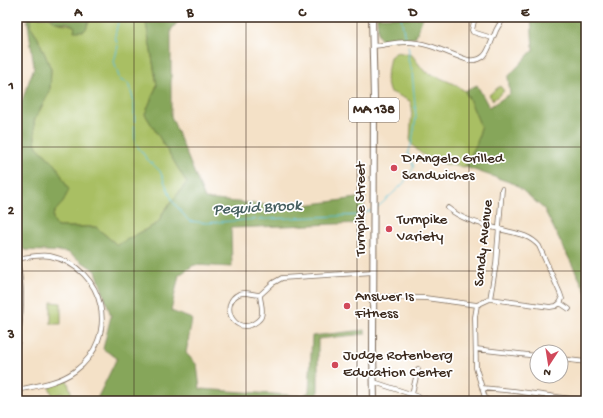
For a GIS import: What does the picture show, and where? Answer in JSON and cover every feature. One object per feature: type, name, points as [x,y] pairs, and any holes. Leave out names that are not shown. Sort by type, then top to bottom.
[{"type":"main road","name":"Turnpike Street","points":[[372,17],[374,401]]},
{"type":"street","points":[[475,17],[472,30],[473,32],[492,38]]},
{"type":"street","points":[[488,17],[502,21]]},
{"type":"street","points":[[373,46],[407,42],[414,43],[473,61],[484,56],[490,47],[492,38],[505,17]]},
{"type":"street","name":"Sandy Avenue","points":[[490,299],[496,264],[502,189]]},
{"type":"street","points":[[374,297],[425,298],[477,306],[490,299],[550,307],[556,306],[560,303],[562,299],[560,293],[539,246],[535,241],[518,234],[466,219],[456,215],[448,208]]},
{"type":"street","points":[[17,347],[22,314],[22,288],[17,260],[40,255],[49,256],[71,264],[94,286],[98,295],[102,316],[101,331],[96,347],[83,364],[74,372],[63,378],[17,391],[19,401]]},
{"type":"street","points":[[260,295],[262,311],[259,319],[249,326],[235,322],[229,311],[232,299],[238,294],[243,293],[260,295],[273,283],[285,277],[374,272]]},
{"type":"street","points":[[560,303],[569,309]]},
{"type":"street","points":[[477,306],[475,317],[477,373],[486,401]]},
{"type":"street","points":[[476,349],[529,355]]},
{"type":"street","points":[[569,360],[586,362]]},
{"type":"street","points":[[412,394],[418,369]]},
{"type":"street","points":[[374,382],[432,401]]},
{"type":"street","points":[[482,388],[586,401]]},
{"type":"green space","points":[[27,17],[32,17],[30,25],[37,36],[51,69],[50,91],[34,121],[35,141],[37,147],[56,165],[69,190],[53,216],[57,227],[96,227],[117,245],[158,223],[164,211],[187,183],[145,114],[157,85],[145,17],[181,18],[171,30],[171,116],[205,199],[290,207],[365,197],[362,223],[231,228],[232,267],[194,265],[179,275],[171,311],[192,319],[186,353],[197,365],[200,389],[302,396],[309,392],[312,336],[365,330],[365,334],[318,339],[318,395],[315,401],[96,401],[117,358],[103,349],[111,316],[96,271],[67,252],[24,250],[17,238],[17,188],[21,186],[21,164],[17,163],[17,115],[34,67]]},
{"type":"green space","points":[[32,17],[50,17],[56,22],[76,27],[74,30],[86,29],[90,17],[145,17],[157,85],[145,114],[187,182],[164,211],[158,223],[117,245],[96,227],[57,227],[53,220],[54,212],[62,203],[56,165],[37,147],[35,141],[34,121],[50,91],[51,69],[37,36],[30,25]]},
{"type":"green space","points":[[50,17],[90,17],[86,29],[83,31],[74,31],[75,27],[69,23],[55,22]]},
{"type":"green space","points":[[377,17],[423,17],[415,38],[381,40],[378,34]]},
{"type":"green space","points":[[531,17],[586,17],[586,292],[544,209],[515,184],[465,167],[477,143],[481,127],[465,91],[477,85],[489,107],[510,94],[508,77],[533,50]]},
{"type":"green space","points":[[397,52],[412,55],[424,71],[454,84],[465,91],[481,127],[477,143],[465,167],[448,165],[434,161],[422,154],[410,142],[412,107],[410,101],[389,91],[386,79],[390,57]]},
{"type":"green space","points":[[500,86],[504,91],[493,100],[489,95]]},
{"type":"green space","points":[[51,302],[61,303],[61,324],[51,324]]},
{"type":"green space","points":[[67,380],[74,401],[64,401],[62,393],[53,396],[49,387]]},
{"type":"waterway","name":"Pequid Brook","points":[[119,17],[115,36],[118,46],[114,62],[120,80],[128,83],[134,101],[135,143],[147,159],[160,171],[173,202],[189,221],[207,223],[362,215],[371,210]]},
{"type":"waterway","name":"Pequid Brook","points":[[401,17],[405,39]]},
{"type":"waterway","name":"Pequid Brook","points":[[376,208],[403,184],[414,167],[408,154],[412,142],[416,117],[412,71],[408,60],[408,46]]},
{"type":"place","name":"D'Angelo Grilled Sandwiches","points":[[394,168]]},
{"type":"place","name":"Turnpike Variety","points":[[389,229]]},
{"type":"place","name":"Answer Is Fitness","points":[[347,306]]},
{"type":"place","name":"Judge Rotenberg Education Center","points":[[335,365]]}]
